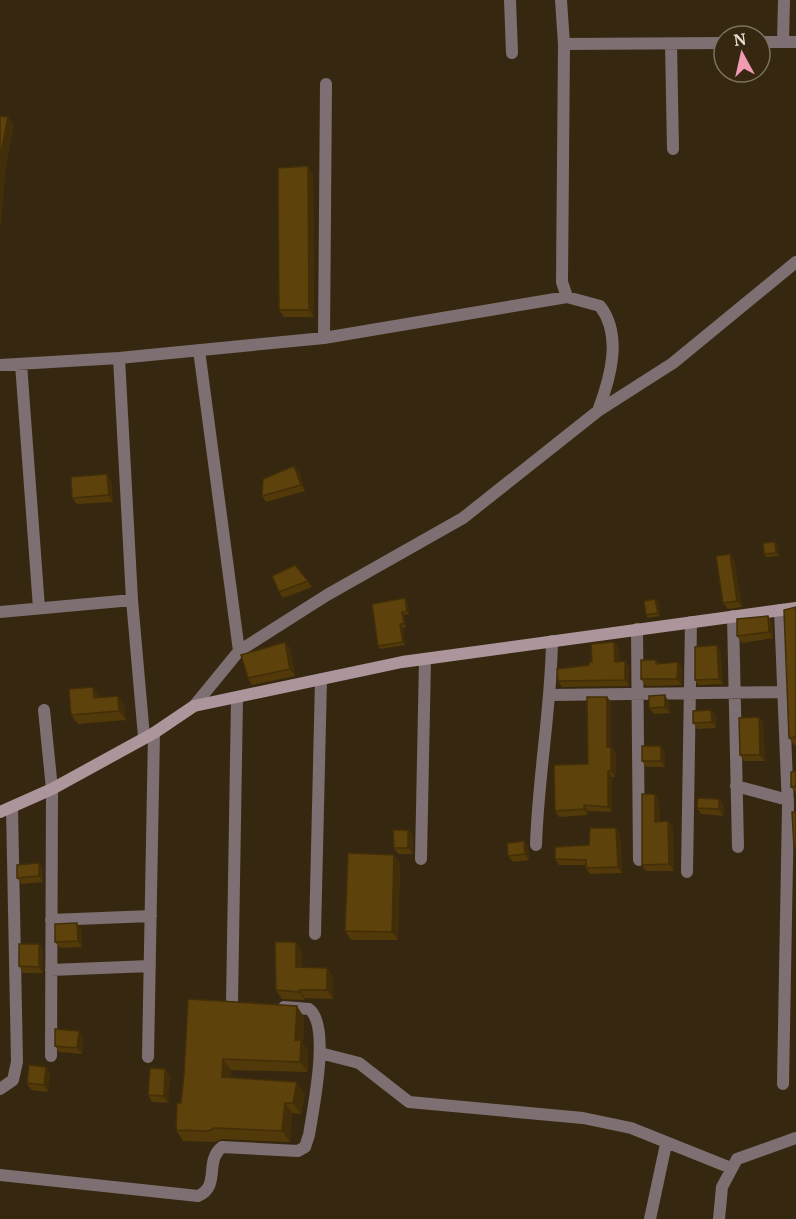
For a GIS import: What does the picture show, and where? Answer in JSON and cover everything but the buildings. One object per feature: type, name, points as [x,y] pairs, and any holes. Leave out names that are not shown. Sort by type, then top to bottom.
[{"type":"street","points":[[510,0],[512,53]]},
{"type":"street","points":[[561,0],[564,44],[562,282],[567,297]]},
{"type":"street","points":[[783,42],[784,0]]},
{"type":"street","points":[[772,42],[796,42]]},
{"type":"street","points":[[564,44],[712,43]]},
{"type":"street","points":[[671,44],[673,149]]},
{"type":"street","points":[[324,338],[326,84]]},
{"type":"street","points":[[0,1089],[13,1080],[16,1062],[6,810],[52,789],[149,735],[194,706],[239,651],[327,595],[463,518],[598,411],[673,363],[796,262]]},
{"type":"street","points":[[0,365],[118,358],[324,338],[567,297],[600,306],[611,329],[613,339],[609,376],[598,411]]},
{"type":"street","points":[[199,350],[239,651]]},
{"type":"street","points":[[118,358],[132,600],[149,735],[151,916],[148,1057]]},
{"type":"street","points":[[21,364],[39,608]]},
{"type":"street","points":[[0,612],[132,600]]},
{"type":"street","points":[[194,706],[237,699],[425,658],[796,608]]},
{"type":"street","points":[[780,609],[790,805],[783,1084]]},
{"type":"street","points":[[733,616],[738,847]]},
{"type":"street","points":[[687,872],[691,622]]},
{"type":"street","points":[[637,629],[639,860]]},
{"type":"street","points":[[536,845],[537,799],[551,695],[552,641]]},
{"type":"street","points":[[421,859],[425,658]]},
{"type":"street","points":[[315,934],[321,680]]},
{"type":"street","points":[[551,695],[783,692]]},
{"type":"street","points":[[232,1003],[237,699]]},
{"type":"street","points":[[44,710],[52,789],[51,1056]]},
{"type":"street","points":[[736,786],[790,805]]},
{"type":"street","points":[[51,920],[151,916]]},
{"type":"street","points":[[51,970],[150,966]]},
{"type":"street","points":[[0,1175],[198,1196],[207,1192],[211,1186],[212,1159],[222,1147],[298,1151],[305,1147],[309,1136],[320,1053],[314,1013],[309,1009],[276,1006]]},
{"type":"street","points":[[320,1053],[359,1063],[408,1102],[583,1118],[631,1128],[666,1144],[731,1168]]},
{"type":"street","points":[[719,1219],[718,1202],[737,1158],[796,1138]]},
{"type":"street","points":[[650,1219],[666,1144]]}]
